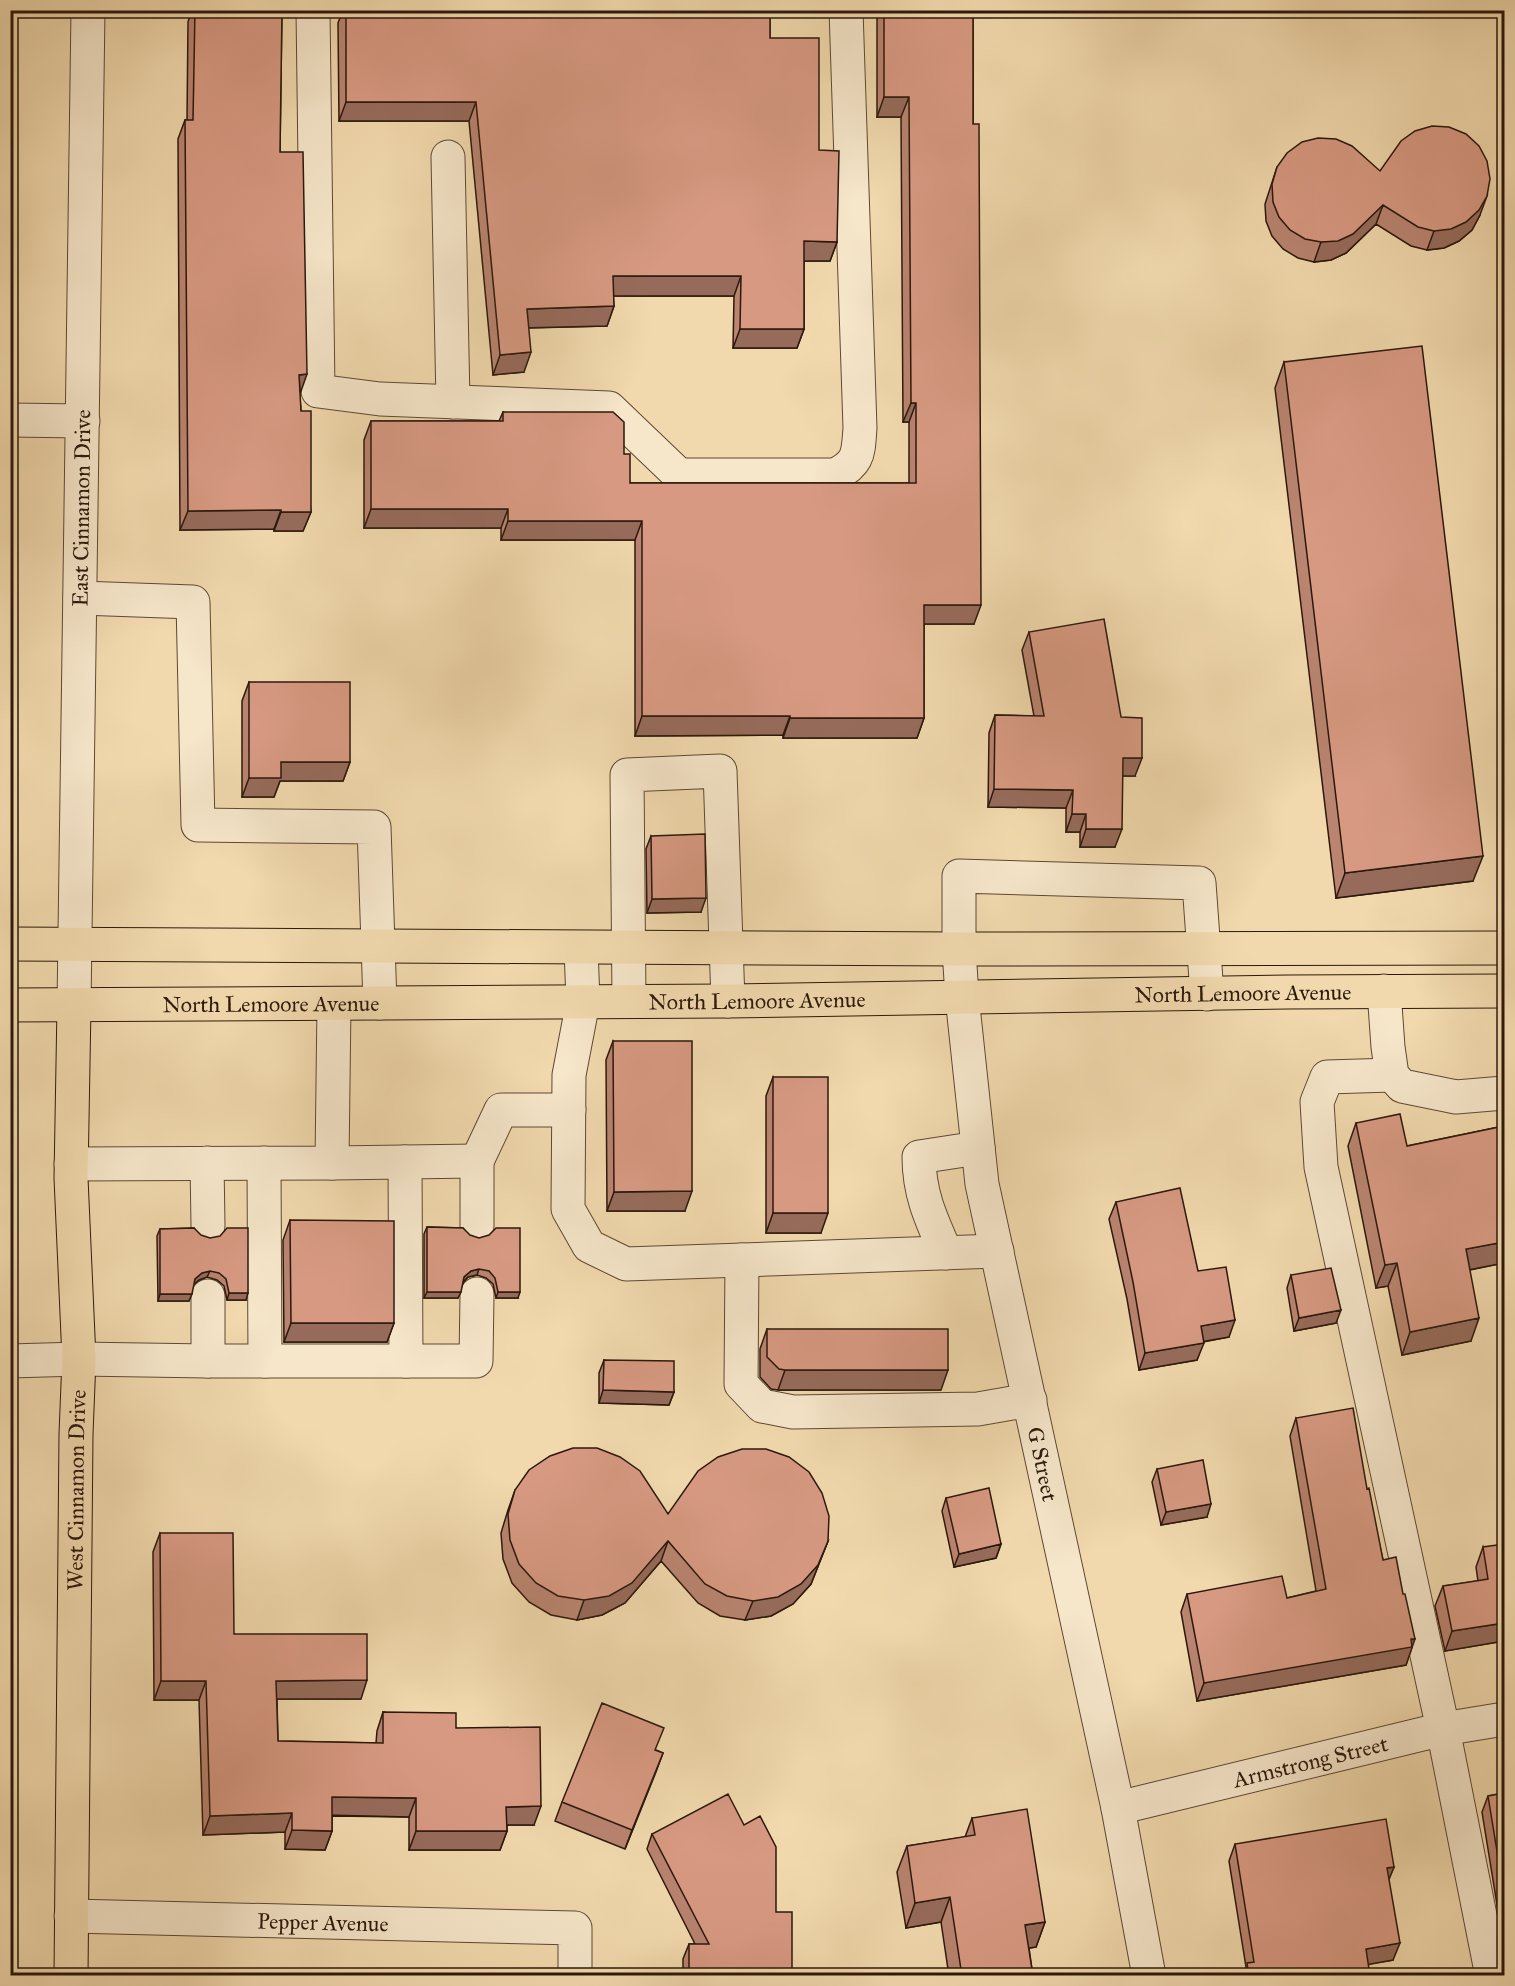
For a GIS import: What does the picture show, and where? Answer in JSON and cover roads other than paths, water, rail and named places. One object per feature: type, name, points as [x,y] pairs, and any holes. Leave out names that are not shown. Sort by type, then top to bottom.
[{"type":"main road","name":"North Lemoore Avenue","points":[[10,944],[581,948],[1504,948]]},
{"type":"main road","name":"North Lemoore Avenue","points":[[10,1005],[728,1001],[1504,991]]},
{"type":"main road","name":"West Cinnamon Drive","points":[[71,1976],[76,1434],[79,1359],[71,1164],[74,1006]]},
{"type":"street","name":"East Cinnamon Drive","points":[[74,1006],[88,10]]},
{"type":"street","points":[[313,10],[318,391],[380,399],[609,408],[679,475],[835,475],[848,469],[857,454],[860,428],[846,10]]},
{"type":"street","points":[[448,157],[453,402]]},
{"type":"street","points":[[10,420],[83,421]]},
{"type":"street","points":[[80,598],[193,602],[198,825],[374,827],[380,1003]]},
{"type":"street","points":[[629,1001],[627,775],[720,771],[728,1001]]},
{"type":"street","name":"G Street","points":[[1149,1976],[1118,1808],[982,1184],[962,997],[959,949],[959,876],[1199,883],[1203,949]]},
{"type":"street","points":[[581,948],[583,1002],[569,1076],[568,1209],[589,1246],[626,1264],[997,1251]]},
{"type":"street","points":[[1203,949],[1207,994]]},
{"type":"street","points":[[1384,991],[1392,1076],[1402,1086],[1456,1097],[1504,1093]]},
{"type":"street","points":[[332,1162],[334,1004]]},
{"type":"street","points":[[1392,1076],[1327,1077],[1317,1102],[1321,1167],[1443,1729],[1492,1976]]},
{"type":"street","points":[[477,1226],[477,1161],[501,1110],[569,1110]]},
{"type":"street","points":[[946,1253],[925,1205],[919,1178],[919,1157],[978,1148]]},
{"type":"street","points":[[71,1164],[477,1161]]},
{"type":"street","points":[[405,1162],[406,1361]]},
{"type":"street","points":[[207,1163],[207,1226]]},
{"type":"street","points":[[264,1163],[265,1361]]},
{"type":"street","points":[[742,1260],[741,1384],[762,1406],[794,1412],[978,1409],[1029,1400]]},
{"type":"street","points":[[10,1361],[79,1359],[476,1361],[477,1294]]},
{"type":"street","points":[[207,1296],[207,1361]]},
{"type":"street","name":"Armstrong Street","points":[[1118,1808],[1443,1729],[1504,1719]]},
{"type":"street","name":"Pepper Avenue","points":[[71,1916],[574,1928],[575,1976]]}]
